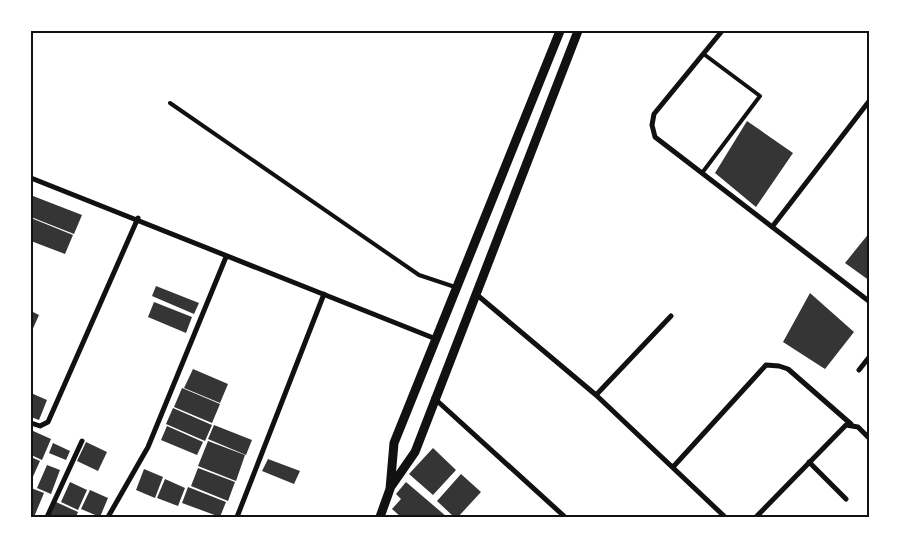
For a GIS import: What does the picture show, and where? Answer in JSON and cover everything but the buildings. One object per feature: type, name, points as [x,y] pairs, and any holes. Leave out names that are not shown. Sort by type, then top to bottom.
[{"type":"street","points":[[390,489],[394,443],[560,31]]},
{"type":"street","points":[[380,517],[390,489],[414,452],[578,31]]},
{"type":"street","points":[[722,31],[705,55],[654,114],[652,125],[655,137],[870,302]]},
{"type":"street","points":[[772,227],[870,100]]},
{"type":"street","points":[[32,178],[138,218],[226,256],[436,339]]},
{"type":"street","points":[[31,423],[40,426],[48,422],[138,218]]},
{"type":"street","points":[[108,517],[148,448],[226,256]]},
{"type":"street","points":[[237,517],[324,294]]},
{"type":"street","points":[[476,294],[596,395],[726,517]]},
{"type":"street","points":[[596,395],[671,316]]},
{"type":"street","points":[[859,370],[870,356]]},
{"type":"street","points":[[673,467],[766,365],[788,369],[870,439]]},
{"type":"street","points":[[434,398],[565,517]]},
{"type":"street","points":[[756,517],[840,429],[851,424]]},
{"type":"street","points":[[47,517],[82,441]]},
{"type":"street","points":[[809,462],[846,498]]},
{"type":"lane","points":[[702,173],[760,96],[705,55]]},
{"type":"lane","points":[[170,103],[420,275],[457,287]]}]
